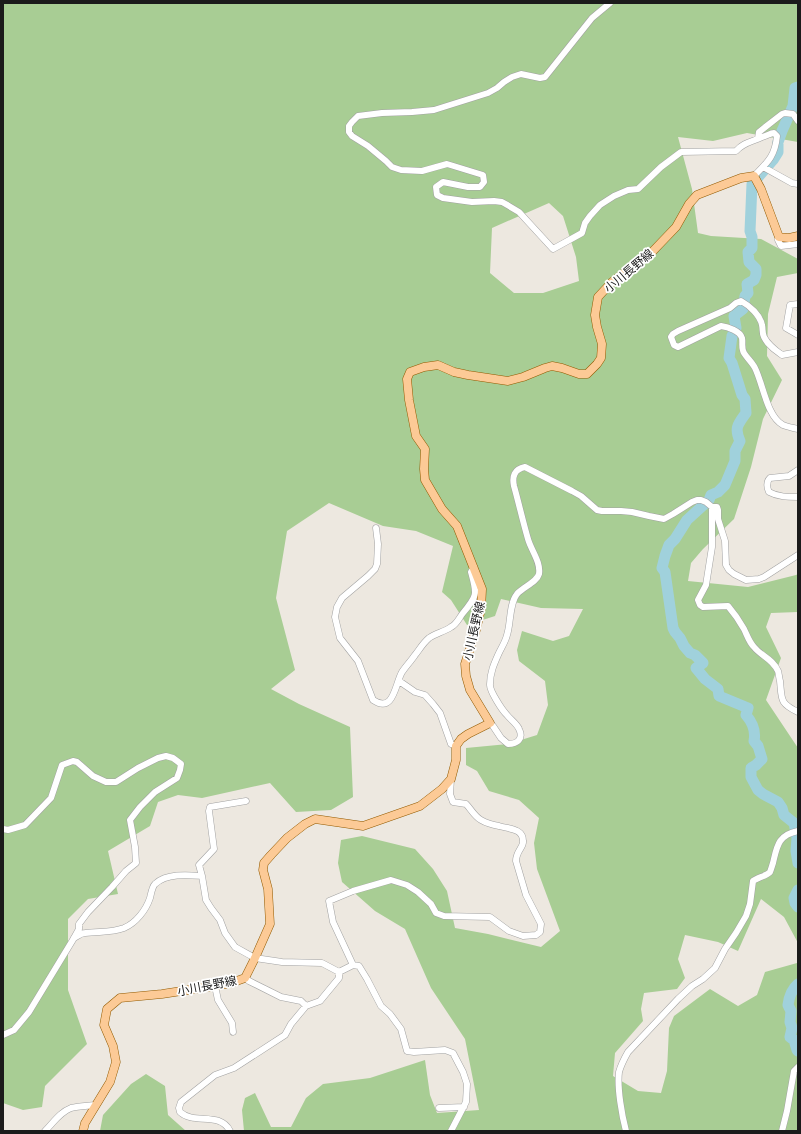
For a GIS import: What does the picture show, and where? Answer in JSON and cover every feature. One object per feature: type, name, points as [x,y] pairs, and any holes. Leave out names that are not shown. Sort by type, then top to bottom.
[{"type":"main road","points":[[754,176],[763,194],[779,237],[789,238],[798,236]]},
{"type":"main road","name":"小川長野線","points":[[490,723],[470,690],[466,676],[466,664],[481,609],[482,589],[457,526],[442,508],[425,480],[424,469],[426,449],[416,436],[409,400],[407,378],[410,372],[424,367],[438,365],[454,372],[508,381],[552,366],[579,374],[587,374],[602,358],[602,344],[595,315],[598,297],[612,282],[652,252],[676,228],[689,204],[697,195],[741,178],[754,176]]},
{"type":"main road","points":[[451,779],[456,760],[456,746],[461,739],[468,734],[490,723]]},
{"type":"main road","name":"小川長野線","points":[[83,1131],[85,1123],[110,1082],[116,1062],[113,1046],[104,1025],[107,1009],[120,998],[162,994],[215,986],[231,983],[245,978],[270,924],[268,889],[263,870],[264,863],[288,838],[305,824],[315,819],[363,826],[420,806],[442,789],[451,779]]},
{"type":"street","points":[[610,3],[592,18],[545,78],[521,74],[512,77],[488,93],[434,110],[358,116],[349,126],[349,132],[352,136],[368,146],[392,167],[401,170],[422,171],[447,164],[483,175],[484,182],[480,187],[461,186],[443,182],[436,187],[437,195],[443,198],[472,202],[502,202],[519,212],[553,249],[582,233],[585,223],[600,205],[614,196],[628,190],[638,189],[661,167],[681,152],[736,151],[741,145],[774,133],[776,136],[773,154],[754,176]]},
{"type":"street","points":[[758,138],[759,132],[782,114],[793,114],[798,121]]},
{"type":"street","points":[[763,167],[792,183],[798,184]]},
{"type":"street","points":[[779,237],[778,240],[782,246],[798,244]]},
{"type":"street","points":[[798,352],[782,355],[774,349],[764,337],[762,324],[757,314],[742,301],[678,331],[671,337],[674,345],[678,347],[721,326],[727,326],[739,334],[742,337],[744,353],[755,366],[774,417],[783,425],[798,429]]},
{"type":"street","points":[[798,304],[790,305],[786,328],[798,335]]},
{"type":"street","points":[[490,723],[501,738],[508,744],[515,744],[519,740],[519,728],[506,714],[489,686],[493,667],[508,634],[513,603],[517,595],[527,585],[536,580],[539,573],[535,554],[528,540],[514,486],[513,481],[516,470],[525,467],[581,496],[597,510],[602,511],[632,512],[664,519],[692,502],[701,500],[712,507],[717,507],[718,519],[725,541],[726,565],[734,574],[746,580],[764,577],[798,555]]},
{"type":"street","points":[[798,470],[789,476],[770,478],[767,485],[769,492],[773,494],[782,497],[798,497]]},
{"type":"street","points":[[712,507],[712,547],[706,586],[698,600],[700,605],[703,607],[728,606],[735,614],[744,629],[747,638],[755,649],[770,659],[778,672],[780,697],[788,708],[798,712]]},
{"type":"street","points":[[376,528],[378,544],[377,564],[375,569],[342,598],[337,607],[335,617],[340,638],[358,661],[373,700],[378,703],[385,704],[394,696],[402,673],[427,640],[434,634],[450,628],[458,622],[461,615],[470,605],[475,597],[476,589],[471,572],[474,567]]},
{"type":"street","points":[[399,681],[414,692],[424,695],[433,704],[440,713],[451,744],[456,746]]},
{"type":"street","points":[[3,829],[8,830],[25,825],[36,814],[51,798],[62,765],[68,762],[76,762],[93,776],[106,782],[116,782],[138,768],[158,758],[166,756],[173,758],[180,764],[180,770],[177,778],[156,792],[134,813],[130,820],[136,862],[88,912],[79,924],[79,929],[74,938],[29,1012],[14,1030],[3,1035]]},
{"type":"street","points":[[353,965],[333,922],[329,901],[353,891],[391,880],[407,885],[418,892],[431,904],[436,913],[444,916],[490,917],[509,931],[523,936],[536,935],[540,932],[541,924],[526,895],[516,861],[516,856],[523,844],[521,834],[514,829],[497,826],[480,820],[466,804],[453,802],[450,794],[451,779]]},
{"type":"street","points":[[246,801],[210,807],[209,811],[214,848],[199,865],[206,900],[220,920],[225,933],[234,947],[255,958],[282,962],[322,963],[339,972]]},
{"type":"street","points":[[626,1131],[619,1089],[619,1073],[623,1060],[628,1052],[678,999],[715,968],[746,916],[750,904],[753,881],[770,872],[778,844],[784,836],[798,831]]},
{"type":"street","points":[[74,938],[84,933],[125,928],[138,918],[145,908],[155,884],[162,880],[178,875],[192,874],[202,876]]},
{"type":"street","points":[[339,972],[353,965],[359,966],[381,1006],[390,1014],[401,1029],[407,1051],[445,1050],[453,1053],[463,1072],[467,1084],[466,1102],[451,1131]]},
{"type":"street","points":[[230,1131],[228,1127],[217,1120],[186,1117],[180,1112],[179,1108],[181,1102],[215,1075],[234,1068],[286,1035],[291,1024],[306,1006],[320,1001],[339,978],[339,972]]},
{"type":"street","points":[[245,978],[249,982],[282,997],[301,1001],[306,1006]]},
{"type":"street","points":[[215,986],[218,1000],[232,1023],[233,1032]]},
{"type":"street","points":[[782,1131],[794,1071],[798,1067]]},
{"type":"street","points":[[45,1131],[60,1115],[67,1110],[96,1105]]},
{"type":"street","points":[[439,1108],[464,1107]]},
{"type":"green space","points":[[3,3],[798,3],[798,142],[747,133],[713,141],[678,137],[692,189],[698,233],[711,236],[761,239],[798,259],[798,273],[777,277],[768,314],[767,356],[782,380],[763,419],[751,467],[734,519],[703,549],[691,563],[688,581],[748,587],[798,574],[798,612],[771,613],[766,627],[781,658],[766,700],[798,748],[798,943],[784,917],[761,899],[738,951],[718,942],[685,935],[678,959],[685,978],[677,989],[644,993],[641,1009],[643,1021],[615,1053],[613,1076],[638,1091],[661,1093],[667,1071],[669,1028],[674,1016],[710,989],[738,1006],[757,995],[765,972],[797,963],[798,959],[798,1131],[244,1131],[242,1110],[245,1098],[255,1093],[271,1127],[291,1127],[306,1098],[323,1084],[370,1078],[425,1060],[430,1095],[437,1113],[479,1110],[465,1039],[431,988],[405,929],[375,911],[342,882],[338,863],[341,840],[362,836],[415,849],[433,869],[447,891],[455,928],[488,934],[541,947],[560,931],[537,869],[534,843],[539,818],[519,800],[489,791],[477,771],[466,765],[466,748],[508,744],[537,735],[548,705],[545,681],[519,661],[517,650],[522,631],[553,641],[569,636],[583,609],[541,608],[501,599],[495,616],[467,625],[451,600],[442,592],[453,546],[416,531],[383,526],[329,503],[287,531],[276,598],[295,670],[271,689],[299,704],[350,727],[353,797],[331,810],[296,812],[270,783],[202,798],[178,795],[158,802],[150,826],[108,851],[118,894],[88,899],[68,919],[68,990],[87,1044],[45,1086],[42,1107],[23,1110],[3,1103]],"holes":[[[549,203],[563,216],[576,257],[579,281],[543,293],[514,293],[490,273],[492,228]]]},
{"type":"green space","points":[[146,1074],[165,1086],[168,1115],[186,1131],[100,1131],[103,1115],[131,1084]]},
{"type":"waterway","points":[[798,87],[795,88],[793,106],[778,142],[778,152],[752,184],[750,231],[752,237],[752,248],[748,252],[749,262],[756,269],[756,275],[754,280],[747,284],[748,293],[745,296],[743,309],[734,316],[736,328],[732,336],[729,358],[742,395],[745,399],[746,413],[737,429],[740,441],[735,451],[735,461],[725,485],[718,492],[711,495],[709,500],[687,520],[675,539],[669,545],[662,568],[665,572],[673,628],[684,646],[690,653],[695,655],[703,663],[696,668],[705,679],[718,689],[719,696],[748,708],[746,715],[753,727],[755,734],[754,741],[758,746],[762,759],[751,768],[751,777],[758,790],[778,802],[784,815],[794,823],[797,838],[796,851],[798,863]]},
{"type":"waterway","points":[[798,890],[794,898],[798,907]]},
{"type":"waterway","points":[[798,984],[791,993],[788,1005],[791,1011],[790,1022],[792,1028],[790,1037],[794,1040],[798,1051]]}]
